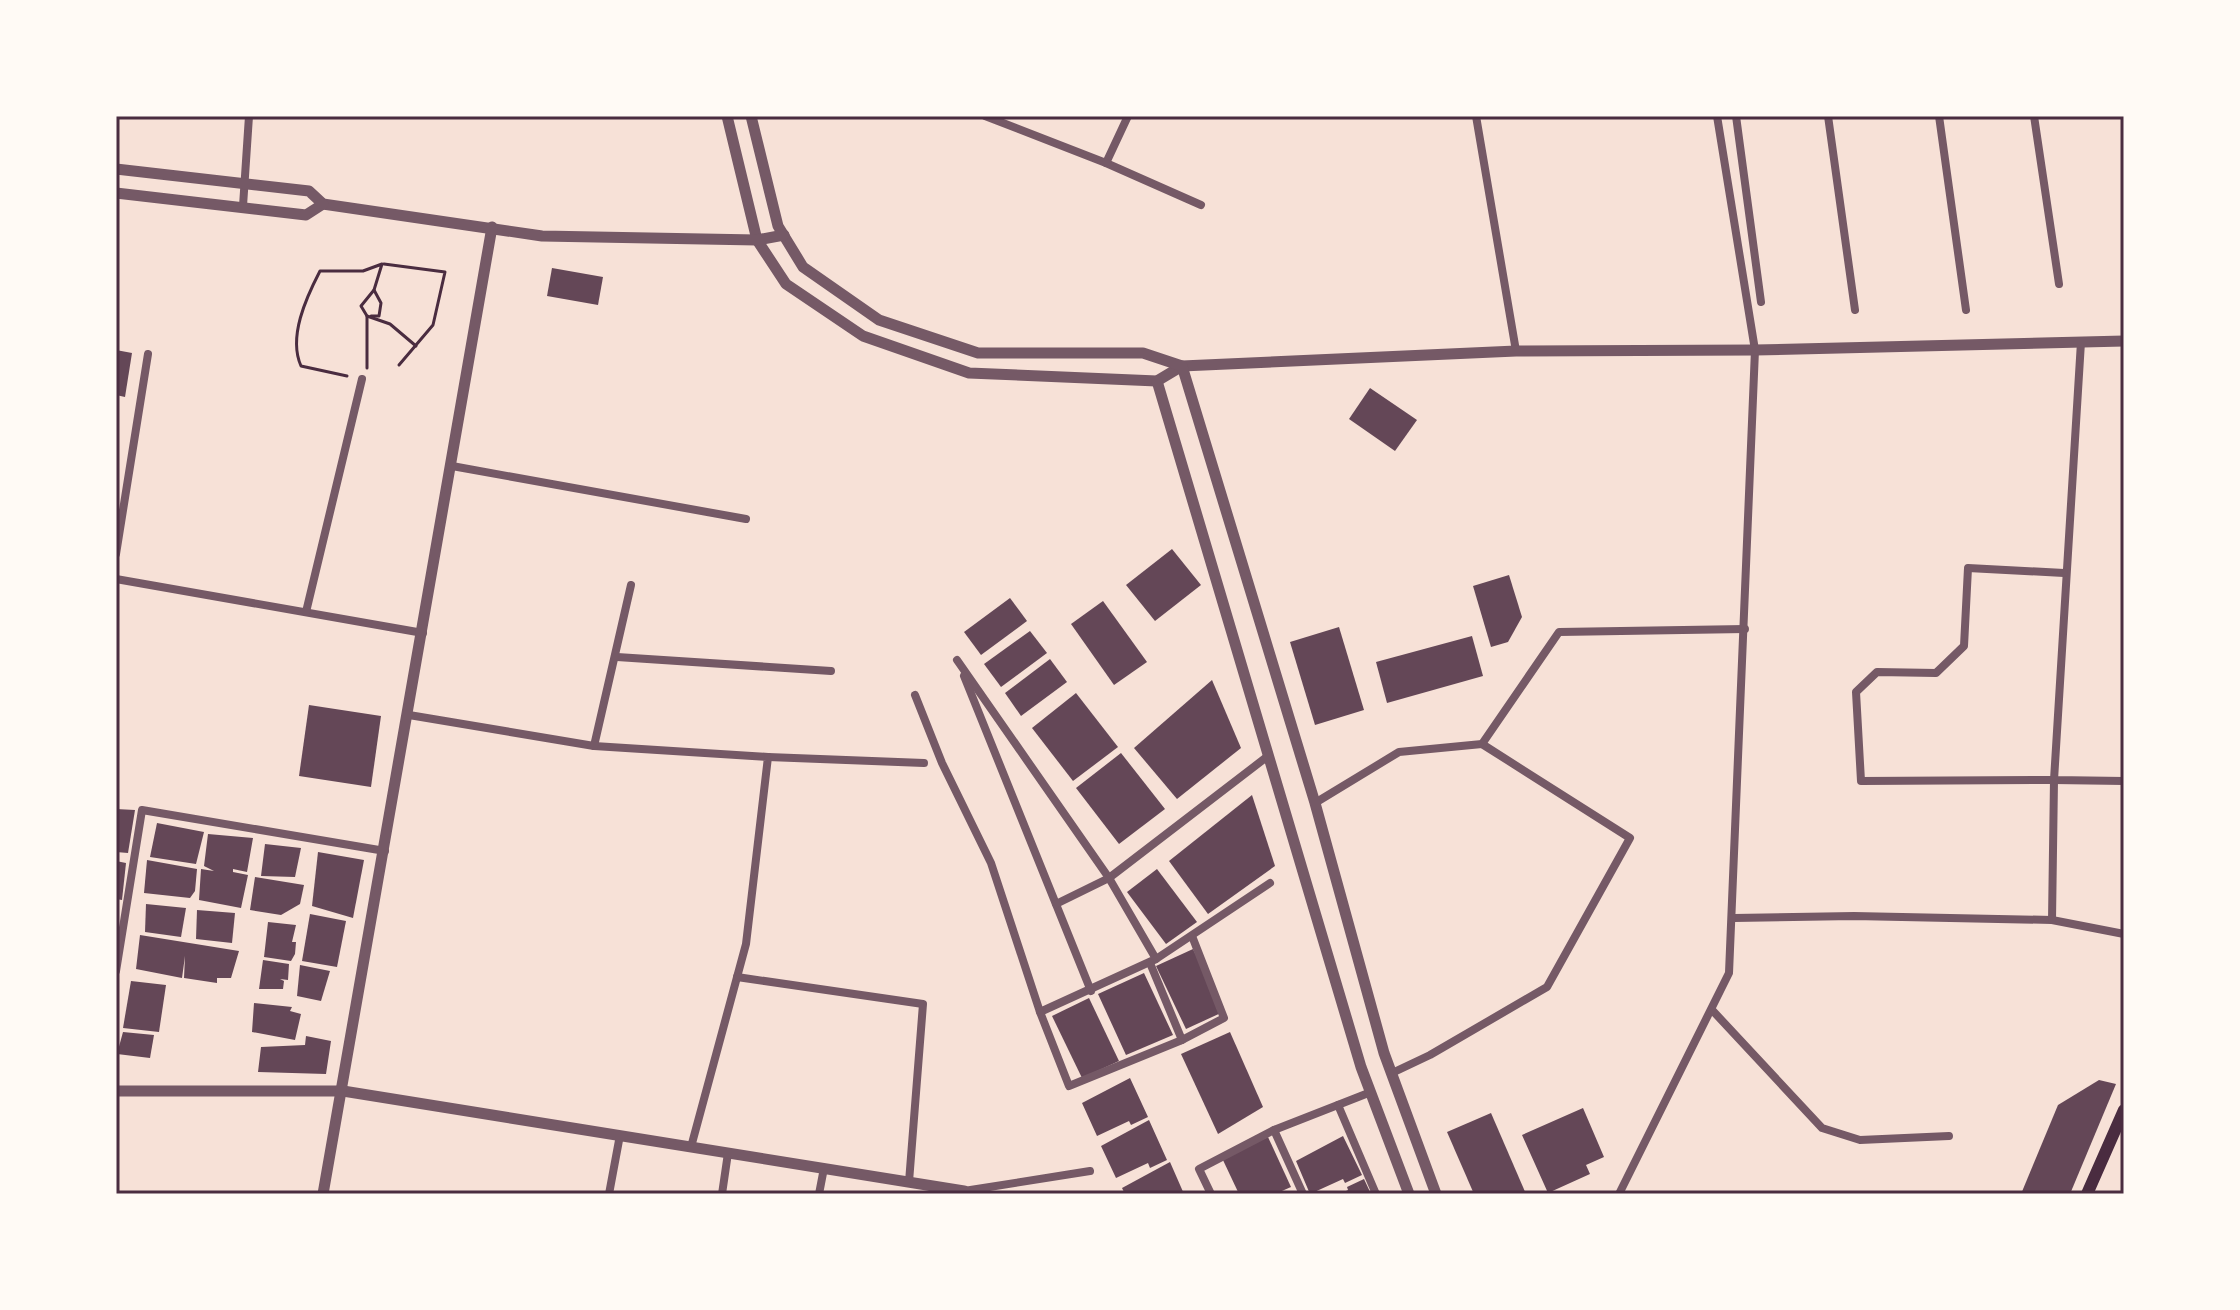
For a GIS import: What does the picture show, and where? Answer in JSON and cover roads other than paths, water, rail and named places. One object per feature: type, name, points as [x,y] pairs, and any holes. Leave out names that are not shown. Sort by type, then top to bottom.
[{"type":"main road","points":[[2087,1194],[2124,1110]]},
{"type":"street","points":[[243,206],[249,116]]},
{"type":"street","points":[[727,116],[757,240],[786,284],[863,336],[969,373],[1157,381],[1182,366]]},
{"type":"street","points":[[751,116],[778,226],[803,267],[879,320],[978,353],[1143,353],[1182,366],[1516,351],[1755,350],[2124,341]]},
{"type":"street","points":[[985,116],[1106,163],[1201,205]]},
{"type":"street","points":[[1106,163],[1128,116]]},
{"type":"street","points":[[1476,116],[1516,351]]},
{"type":"street","points":[[1619,1194],[1713,1011],[1729,973],[1734,918],[1755,350],[1717,116]]},
{"type":"street","points":[[1736,116],[1761,302]]},
{"type":"street","points":[[1828,116],[1855,310]]},
{"type":"street","points":[[1939,116],[1966,310]]},
{"type":"street","points":[[2034,116],[2059,284]]},
{"type":"street","points":[[116,169],[309,191],[323,204],[542,236],[757,240],[784,235]]},
{"type":"street","points":[[116,193],[306,215],[323,204]]},
{"type":"street","points":[[323,1194],[492,227]]},
{"type":"street","points":[[2052,920],[2054,780],[2064,573],[2081,342]]},
{"type":"street","points":[[116,554],[148,354]]},
{"type":"street","points":[[1182,366],[1315,803],[1392,1073],[1436,1194]]},
{"type":"street","points":[[306,612],[362,379]]},
{"type":"street","points":[[1157,381],[1371,1092],[1409,1194]]},
{"type":"street","points":[[452,466],[746,519]]},
{"type":"street","points":[[2064,573],[1968,568],[1964,646],[1936,673],[1877,672],[1856,692],[1861,781],[2124,781]]},
{"type":"street","points":[[116,579],[423,633]]},
{"type":"street","points":[[594,746],[617,657],[631,585]]},
{"type":"street","points":[[1482,744],[1559,632],[1745,629]]},
{"type":"street","points":[[617,657],[831,671]]},
{"type":"street","points":[[1091,991],[957,660],[1109,878],[1153,961],[1182,1040]]},
{"type":"street","points":[[915,695],[942,763],[991,863],[1040,1012],[1069,1086],[1182,1040],[1224,1018],[1192,936]]},
{"type":"street","points":[[409,715],[594,746],[924,763]]},
{"type":"street","points":[[1315,803],[1399,752],[1482,744],[1630,838],[1547,987],[1392,1073]]},
{"type":"street","points":[[1056,904],[1109,878],[1268,756]]},
{"type":"street","points":[[691,1147],[746,944],[768,757]]},
{"type":"street","points":[[116,971],[142,810],[385,851]]},
{"type":"street","points":[[1040,1012],[1153,961],[1270,883]]},
{"type":"street","points":[[1734,918],[1854,916],[2052,920],[2124,934]]},
{"type":"street","points":[[737,977],[923,1004],[909,1182]]},
{"type":"street","points":[[1713,1011],[1822,1128],[1860,1140],[1949,1136]]},
{"type":"street","points":[[116,1091],[343,1091],[964,1192],[1090,1171]]},
{"type":"street","points":[[1211,1194],[1199,1169],[1274,1130],[1371,1092]]},
{"type":"street","points":[[1338,1105],[1376,1194]]},
{"type":"street","points":[[1274,1130],[1303,1194]]},
{"type":"street","points":[[609,1194],[620,1135]]},
{"type":"street","points":[[722,1194],[728,1153]]},
{"type":"street","points":[[819,1194],[824,1168]]}]
